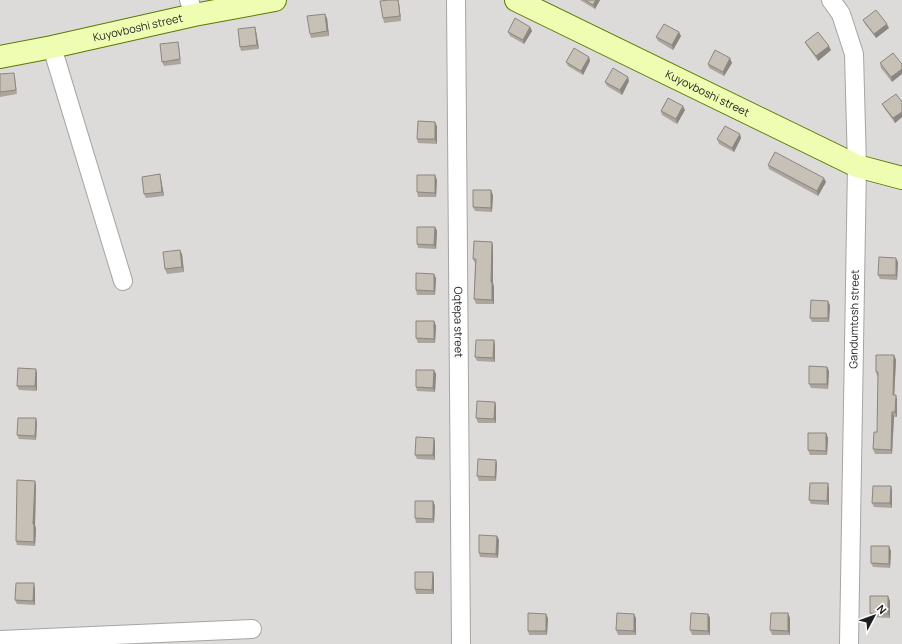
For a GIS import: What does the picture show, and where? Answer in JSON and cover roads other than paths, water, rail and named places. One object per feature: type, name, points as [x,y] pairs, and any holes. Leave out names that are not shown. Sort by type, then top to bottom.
[{"type":"main road","name":"Kuyovboshi street","points":[[0,58],[52,47],[192,7],[276,0]]},
{"type":"main road","name":"Kuyovboshi street","points":[[516,0],[857,166],[902,178]]},
{"type":"street","name":"Oqtepa street","points":[[456,0],[461,644]]},
{"type":"street","name":"Gandumtosh street","points":[[831,0],[841,14],[854,54],[857,166],[849,644]]},
{"type":"street","points":[[52,47],[123,281]]},
{"type":"street","points":[[0,640],[252,629]]}]
